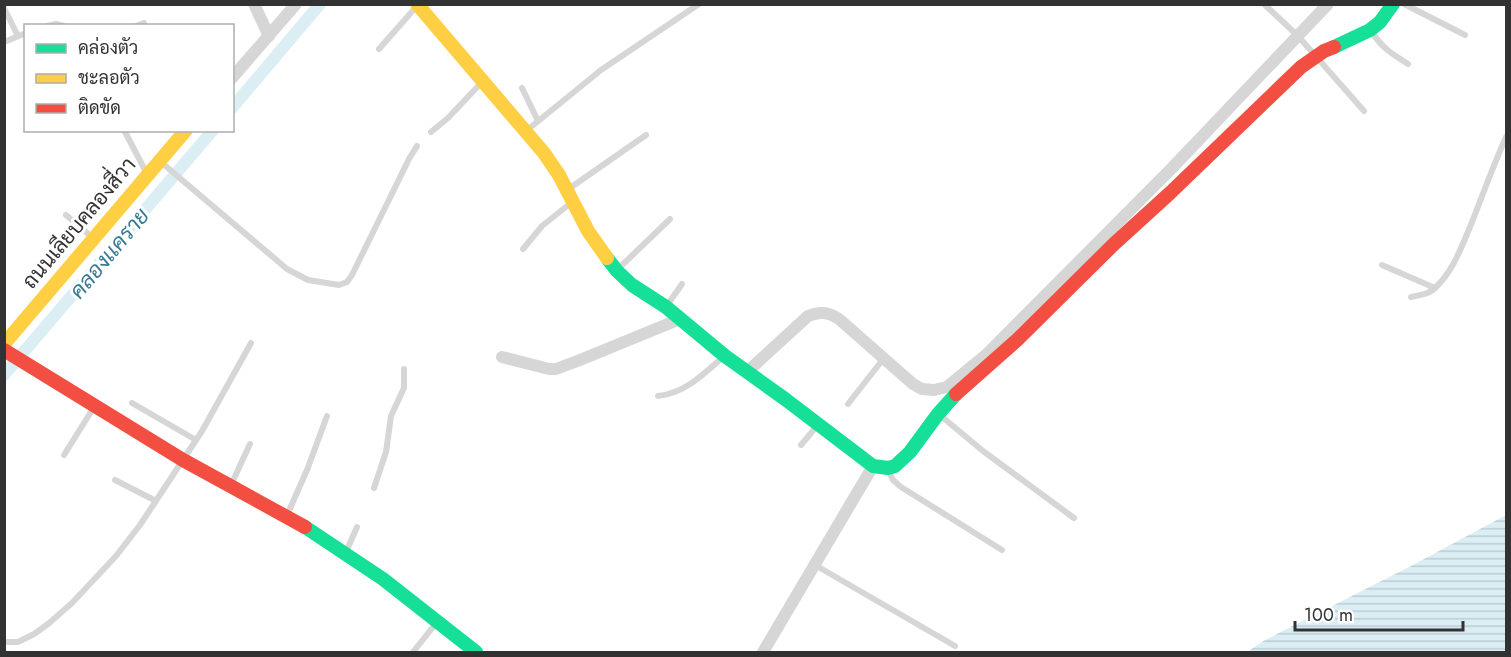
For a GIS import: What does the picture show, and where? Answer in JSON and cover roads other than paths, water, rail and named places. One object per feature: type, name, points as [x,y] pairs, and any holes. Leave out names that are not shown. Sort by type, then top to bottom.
[{"type":"street","points":[[254,4],[269,36]]},
{"type":"street","points":[[234,76],[296,4]]},
{"type":"street","points":[[747,372],[808,316],[818,312],[831,314],[839,319],[913,384],[922,389],[934,390],[947,387],[1010,331],[1172,168],[1328,4]]},
{"type":"street","points":[[417,5],[526,131],[559,175],[588,231],[617,271],[632,285],[666,307],[724,356],[873,466],[888,468],[895,466],[910,452],[957,393],[1017,340],[1114,244],[1292,75],[1323,51],[1371,30],[1393,4]]},
{"type":"street","name":"ถนนเลียบคลองสี่วา","points":[[5,348],[147,174],[163,164],[185,132]]},
{"type":"street","points":[[502,357],[556,369],[681,319]]},
{"type":"street","points":[[5,348],[183,460],[286,517],[345,553],[383,579],[476,652]]},
{"type":"street","points":[[763,652],[873,466]]},
{"type":"lane","points":[[526,131],[601,70],[699,4]]},
{"type":"lane","points":[[1264,4],[1298,36],[1364,111]]},
{"type":"lane","points":[[1404,4],[1465,35]]},
{"type":"lane","points":[[379,49],[417,5]]},
{"type":"lane","points":[[4,8],[18,36]]},
{"type":"lane","points":[[1371,30],[1386,50],[1408,64]]},
{"type":"lane","points":[[4,42],[24,34]]},
{"type":"lane","points":[[431,132],[453,113],[482,82]]},
{"type":"lane","points":[[522,88],[538,121]]},
{"type":"lane","points":[[125,132],[147,174]]},
{"type":"lane","points":[[523,249],[569,196],[646,135]]},
{"type":"lane","points":[[1411,297],[1428,293],[1436,288],[1450,271],[1506,137]]},
{"type":"lane","points":[[163,164],[287,269],[308,280],[339,285],[347,282],[352,275],[417,146]]},
{"type":"lane","points":[[66,215],[94,238]]},
{"type":"lane","points":[[617,271],[670,219]]},
{"type":"lane","points":[[1382,265],[1436,288]]},
{"type":"lane","points":[[666,307],[682,284]]},
{"type":"lane","points":[[4,642],[18,642],[48,624],[72,603],[116,556],[140,525],[196,440],[251,343]]},
{"type":"lane","points":[[658,396],[670,395],[686,387],[724,356]]},
{"type":"lane","points":[[848,404],[884,358]]},
{"type":"lane","points":[[375,488],[386,452],[391,416],[404,388],[404,369]]},
{"type":"lane","points":[[132,403],[196,440]]},
{"type":"lane","points":[[64,455],[94,406]]},
{"type":"lane","points":[[938,414],[983,451],[1074,518]]},
{"type":"lane","points":[[286,517],[327,416]]},
{"type":"lane","points":[[801,445],[817,425]]},
{"type":"lane","points":[[231,486],[250,444]]},
{"type":"lane","points":[[888,468],[893,480],[901,487],[1002,550]]},
{"type":"lane","points":[[115,480],[156,501]]},
{"type":"lane","points":[[345,553],[357,527]]},
{"type":"lane","points":[[814,565],[955,646]]},
{"type":"lane","points":[[417,651],[437,621]]},
{"type":"waterway","name":"คลองเเคราย","points":[[234,106],[320,4]]},
{"type":"waterway","name":"คลองเเคราย","points":[[4,375],[211,132]]}]
